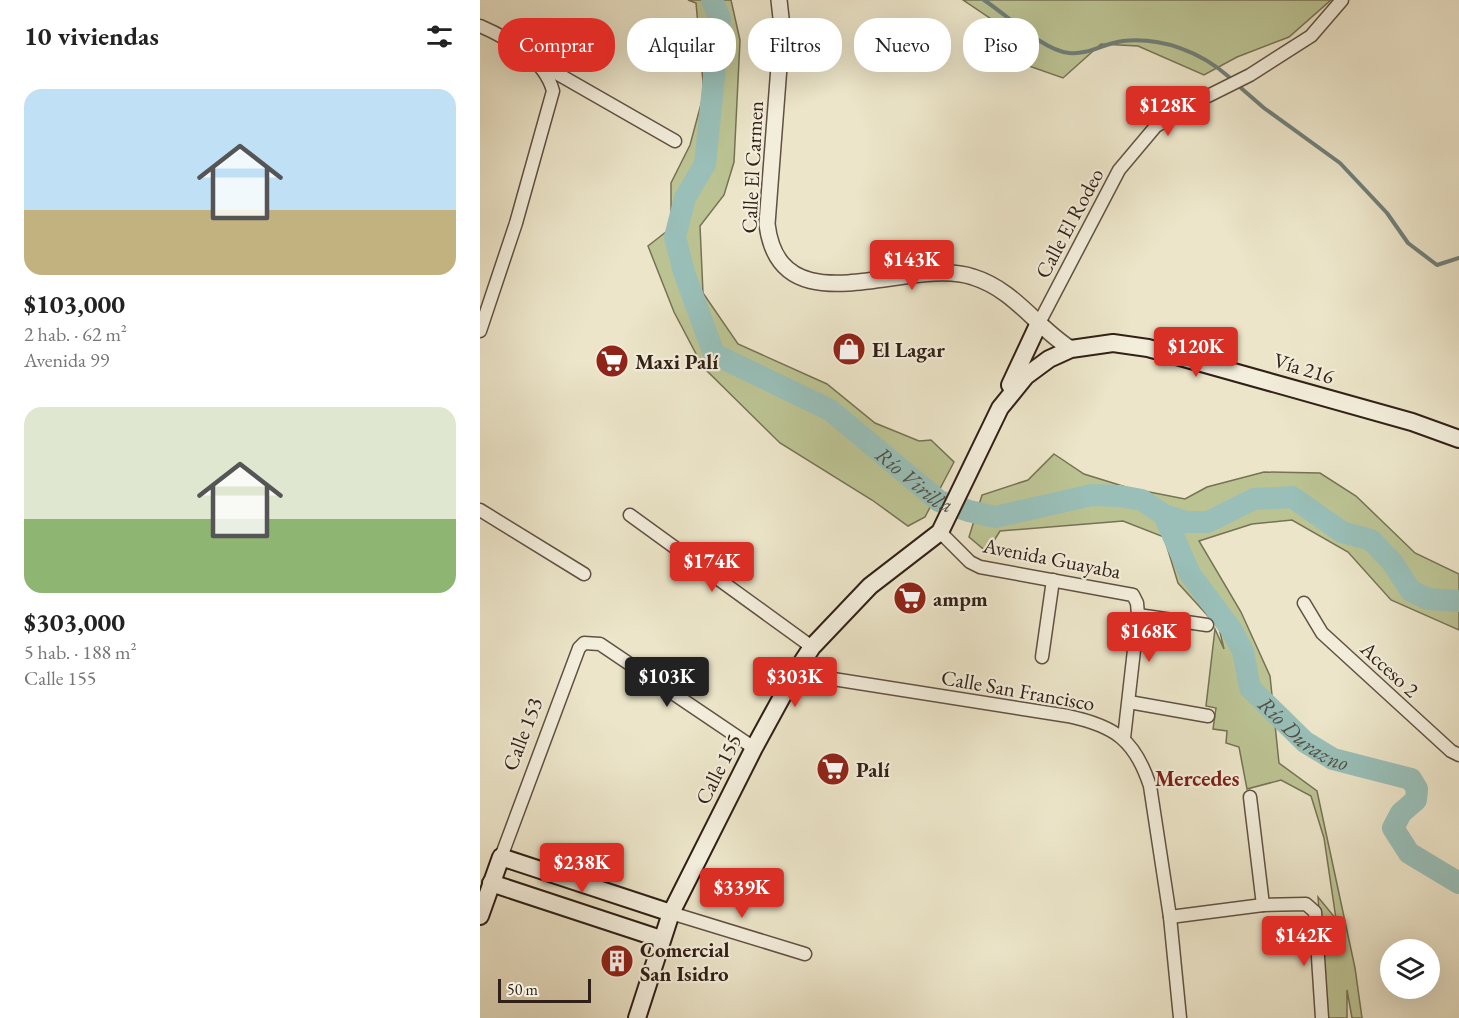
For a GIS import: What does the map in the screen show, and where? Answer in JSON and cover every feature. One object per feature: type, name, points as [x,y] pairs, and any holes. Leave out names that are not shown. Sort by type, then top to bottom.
[{"type":"main road","points":[[1000,408],[1039,323]]},
{"type":"main road","name":"Vía 216","points":[[942,529],[1000,408],[1026,376],[1049,358],[1071,349],[1113,344],[1148,348],[1412,422],[1459,439]]},
{"type":"main road","name":"Calle 155","points":[[637,1018],[671,913],[754,748],[795,673],[812,647],[870,586],[942,529]]},
{"type":"main road","points":[[501,857],[671,913]]},
{"type":"main road","name":"Calle 153","points":[[480,915],[501,857]]},
{"type":"main road","points":[[491,883],[661,939]]},
{"type":"street","name":"Calle El Carmen","points":[[779,0],[782,27],[767,224],[770,245],[780,262],[796,274],[817,282],[838,284],[920,273],[945,272],[973,276],[1009,294],[1050,336],[1071,349]]},
{"type":"street","name":"Calle El Rodeo","points":[[1039,323],[1119,170],[1156,126],[1200,100],[1250,75],[1311,36],[1342,0]]},
{"type":"street","points":[[480,26],[498,35]]},
{"type":"street","points":[[480,331],[552,103],[554,91],[550,79],[544,72]]},
{"type":"street","points":[[553,72],[675,141]]},
{"type":"street","points":[[480,510],[584,574]]},
{"type":"street","points":[[630,515],[812,647]]},
{"type":"street","name":"Avenida Guayaba","points":[[942,529],[970,562],[980,567],[1133,595],[1137,603],[1138,615]]},
{"type":"street","points":[[1042,657],[1053,580]]},
{"type":"street","name":"Acceso 2","points":[[1304,603],[1323,633],[1459,756]]},
{"type":"street","points":[[1124,738],[1138,615],[1208,626]]},
{"type":"street","name":"Calle 153","points":[[501,857],[579,648],[588,641],[600,644],[754,748]]},
{"type":"street","name":"Calle San Francisco","points":[[795,673],[1068,716],[1105,726],[1124,738],[1144,769],[1150,786],[1170,917],[1180,1018]]},
{"type":"street","points":[[1129,702],[1209,716]]},
{"type":"street","points":[[1250,796],[1263,905]]},
{"type":"street","points":[[1170,917],[1263,905],[1306,904],[1311,907],[1315,912],[1322,1018]]},
{"type":"street","points":[[671,913],[805,954]]},
{"type":"green space","points":[[688,0],[731,0],[735,18],[697,18],[696,3]]},
{"type":"green space","points":[[963,0],[1331,0],[1289,37],[1237,57],[1204,75],[1138,46],[1101,44],[1063,78],[1039,70],[1039,18],[990,18]]},
{"type":"green space","points":[[736,22],[740,40],[734,162],[724,195],[700,226],[703,293],[738,344],[827,384],[875,423],[919,441],[931,440],[954,462],[925,517],[908,526],[872,500],[780,443],[703,367],[674,312],[648,246],[671,228],[671,183],[690,145],[704,93],[702,72],[736,72]]},
{"type":"green space","points":[[1054,454],[1084,474],[1129,488],[1185,499],[1207,487],[1264,472],[1320,473],[1356,496],[1415,553],[1459,574],[1459,630],[1391,600],[1348,552],[1292,520],[1252,524],[1199,541],[1241,612],[1270,676],[1279,763],[1317,791],[1355,968],[1362,1018],[1352,1018],[1347,990],[1347,1018],[1327,1018],[1318,897],[1336,919],[1324,838],[1311,796],[1281,780],[1247,789],[1239,747],[1226,743],[1227,731],[1213,729],[1216,708],[1206,706],[1215,629],[1224,649],[1219,628],[1178,583],[1164,537],[1123,521],[1000,531],[987,552],[969,537],[982,495],[1028,480]]},
{"type":"waterway","name":"Río Virilla","points":[[712,0],[720,19],[705,164],[685,198],[675,237],[684,272],[714,354],[830,410],[939,501],[969,511],[995,517],[1092,495],[1120,496],[1142,500],[1164,515],[1186,522],[1208,522],[1254,499],[1292,497],[1342,532],[1371,540],[1392,562],[1411,591],[1428,599],[1459,601]]},
{"type":"waterway","points":[[984,0],[1037,39],[1059,51],[1076,53],[1123,41],[1152,41],[1180,48],[1206,60],[1229,77]]},
{"type":"waterway","points":[[1241,88],[1264,108],[1340,163],[1387,213],[1408,243],[1437,265],[1459,258]]},
{"type":"waterway","name":"Río Durazno","points":[[1164,515],[1190,574],[1231,629],[1243,651],[1250,688],[1305,742],[1333,759],[1411,779],[1417,789],[1416,800],[1401,813],[1393,828],[1409,853],[1459,883]]},
{"type":"place","name":"El Lagar","points":[[849,349]]},
{"type":"place","name":"Maxi Palí","points":[[612,361]]},
{"type":"place","name":"ampm","points":[[910,598]]},
{"type":"place","name":"Palí","points":[[833,769]]},
{"type":"place","name":"Comercial San Isidro","points":[[617,961]]},
{"type":"district","name":"Mercedes","points":[[1197,778]]}]
